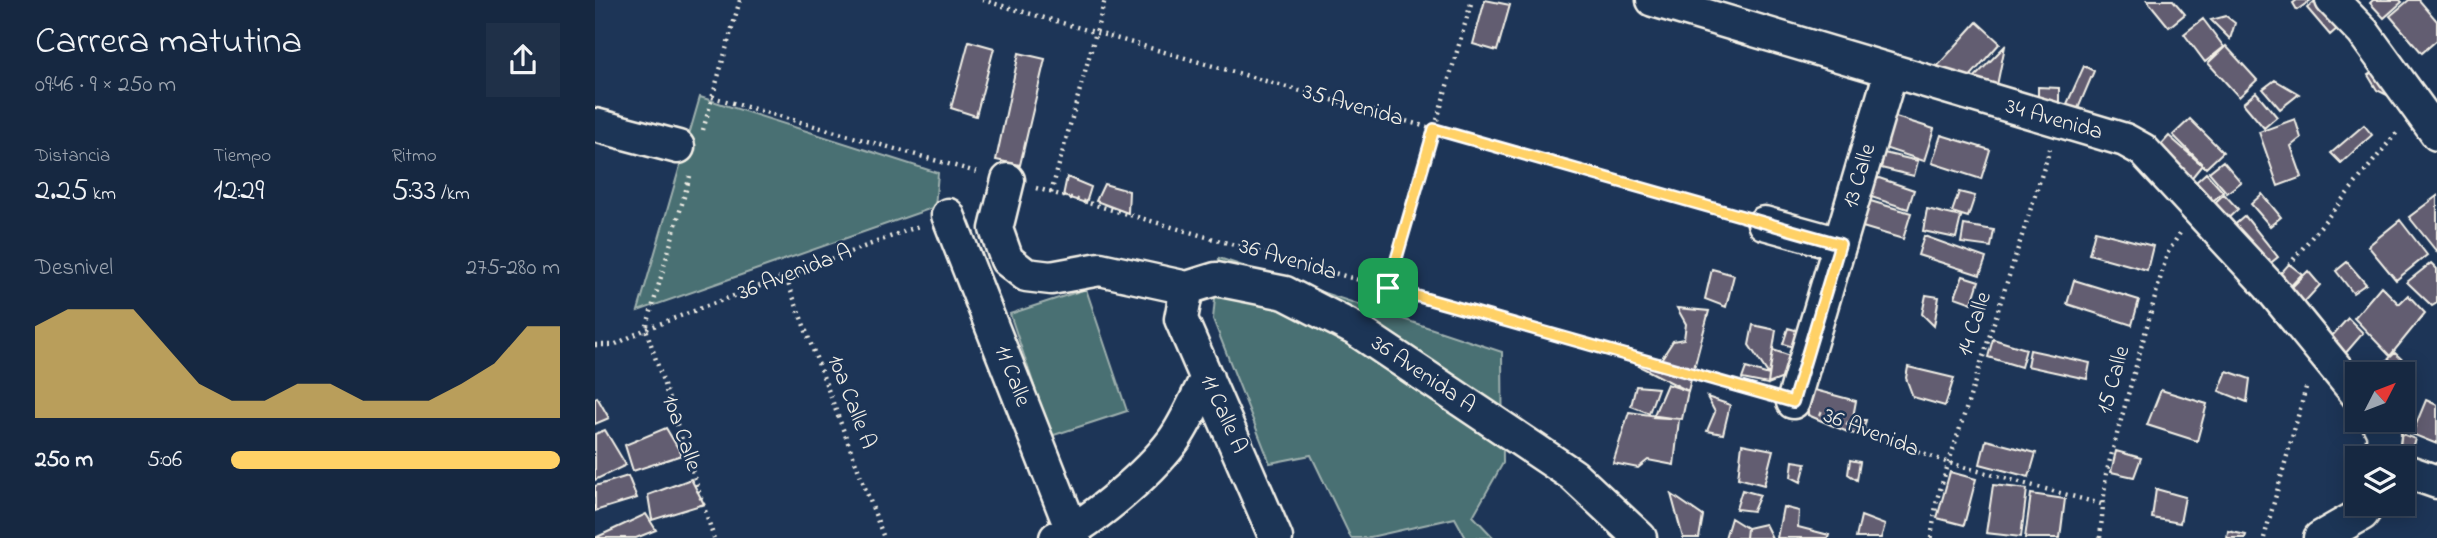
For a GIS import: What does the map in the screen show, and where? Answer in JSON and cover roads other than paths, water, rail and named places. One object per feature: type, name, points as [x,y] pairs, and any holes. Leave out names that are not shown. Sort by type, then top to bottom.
[{"type":"street","name":"34 Avenida","points":[[1653,0],[2125,140],[2143,150],[2269,286],[2345,379]]},
{"type":"street","points":[[2332,0],[2363,32],[2437,134]]},
{"type":"street","name":"13 Calle","points":[[1793,402],[1891,71]]},
{"type":"street","points":[[595,125],[678,147]]},
{"type":"street","name":"36 Avenida A","points":[[1009,180],[996,229],[1007,260],[1027,275],[1051,278],[1100,269],[1187,288],[1216,279],[1285,293],[1355,329],[1573,475],[1640,538]]},
{"type":"street","name":"11 Calle","points":[[948,215],[1068,536]]},
{"type":"street","points":[[1764,223],[1840,244]]},
{"type":"street","name":"11 Calle A","points":[[1187,288],[1181,319],[1276,538]]},
{"type":"street","points":[[1068,536],[1146,471],[1174,440],[1207,378]]},
{"type":"street","points":[[2415,474],[2437,482]]},
{"type":"street","points":[[2321,538],[2359,516]]}]
